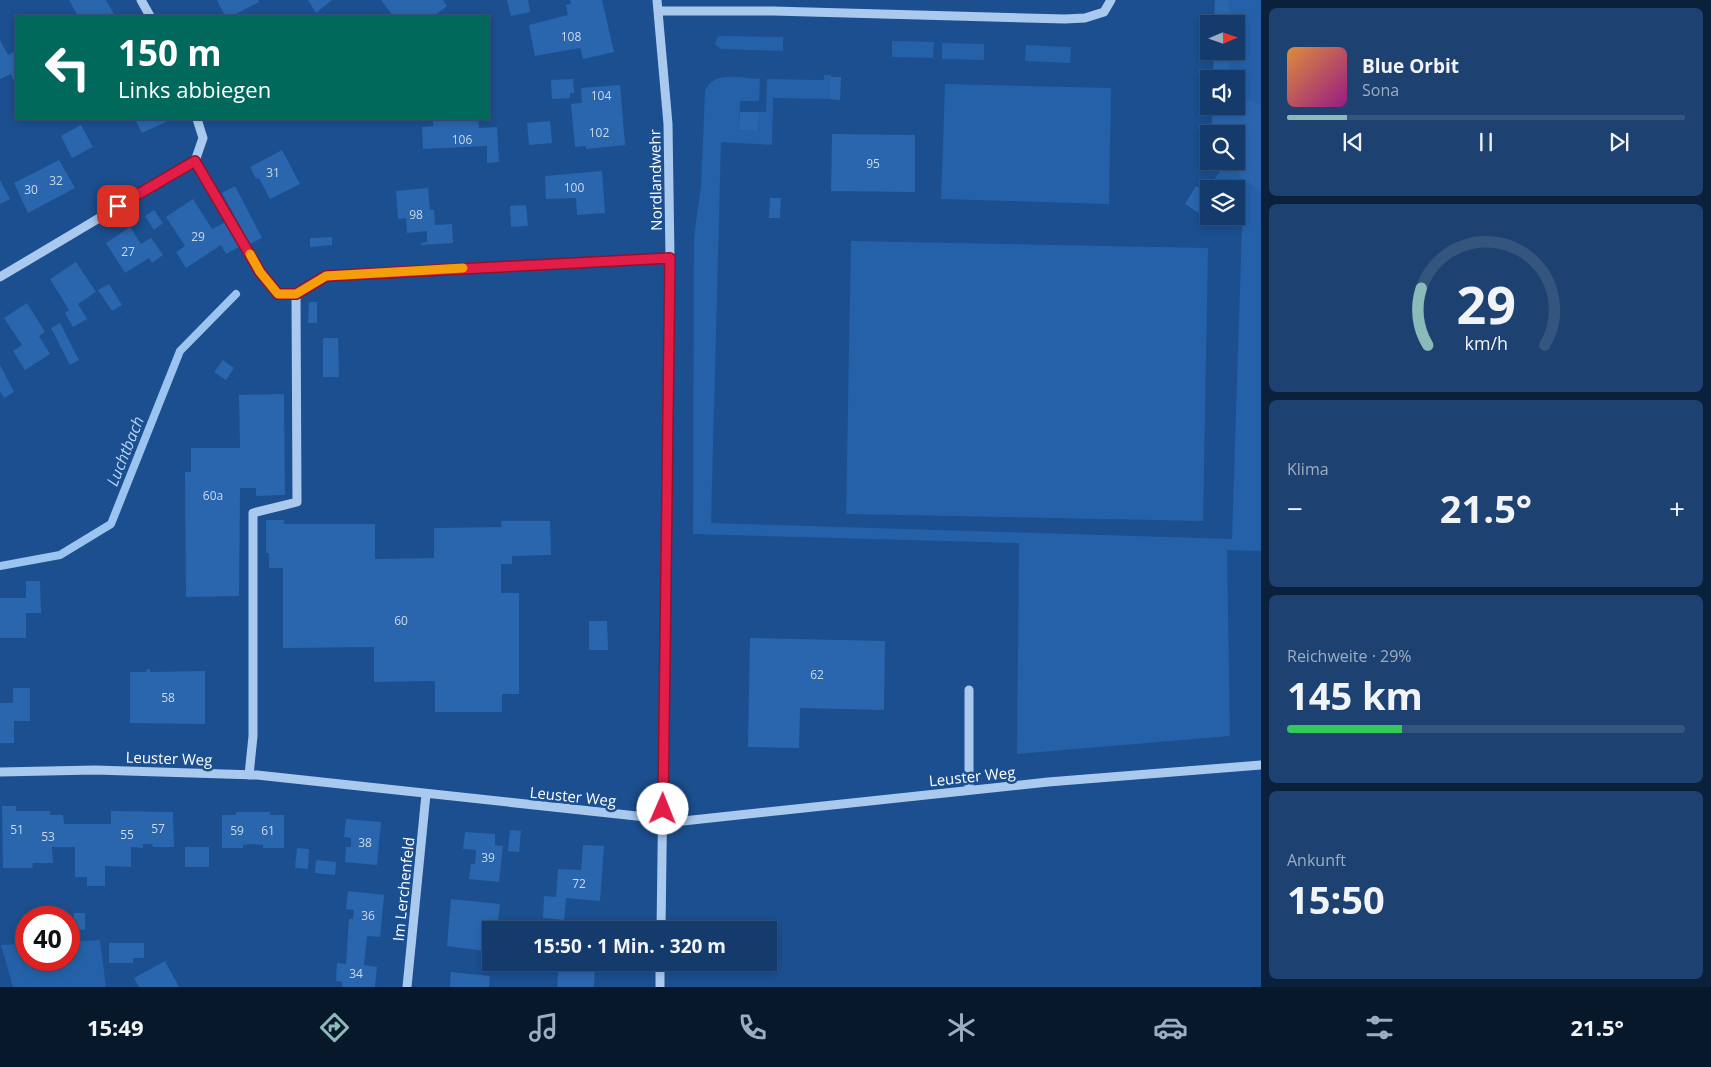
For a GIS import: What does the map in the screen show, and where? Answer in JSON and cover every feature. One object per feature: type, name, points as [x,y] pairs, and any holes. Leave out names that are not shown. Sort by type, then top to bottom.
[{"type":"street","points":[[141,0],[149,15]]},
{"type":"street","name":"Nordlandwehr","points":[[657,0],[668,124],[670,258],[661,921]]},
{"type":"street","points":[[659,11],[773,10],[1065,19],[1085,18],[1104,12],[1111,0]]},
{"type":"street","points":[[0,277],[195,161],[203,138],[197,120]]},
{"type":"street","points":[[195,161],[260,272],[278,294],[296,294],[326,276],[670,258]]},
{"type":"street","points":[[249,775],[253,736],[253,513],[297,502],[296,294]]},
{"type":"street","points":[[969,690],[969,790]]},
{"type":"street","name":"Leuster Weg","points":[[0,772],[95,770],[298,778],[426,794],[683,821],[969,790],[1261,766]]},
{"type":"street","name":"Im Lerchenfeld","points":[[407,987],[426,794]]},
{"type":"street","points":[[660,971],[660,987]]},
{"type":"shaded area","points":[[1215,0],[1229,5],[1229,0],[1261,0],[1261,551],[1227,550],[1230,736],[1017,754],[1019,543],[693,534],[694,237],[701,186],[705,91],[709,84],[721,78],[760,79],[759,101],[740,101],[739,130],[758,131],[759,112],[766,112],[767,79],[824,80],[824,75],[831,75],[830,99],[773,98],[772,145],[721,142],[711,523],[1232,539],[1242,226],[1240,225],[1245,225],[1245,180],[1214,180],[1221,170],[1245,170],[1245,125],[1212,125],[1212,115],[1245,115],[1245,70],[1213,70],[1214,60],[1245,60],[1245,15],[1214,15]]},
{"type":"shaded area","points":[[717,37],[783,37],[783,51],[721,49],[715,44]]},
{"type":"shaded area","points":[[892,41],[934,42],[933,58],[892,57]]},
{"type":"shaded area","points":[[942,43],[984,44],[984,60],[942,59]]},
{"type":"shaded area","points":[[1026,45],[1071,47],[1070,63],[1025,61]]},
{"type":"shaded area","points":[[945,84],[1111,88],[1109,204],[941,199]]},
{"type":"shaded area","points":[[1200,201],[1200,214],[1194,210]]},
{"type":"shaded area","points":[[851,241],[1208,248],[1203,521],[846,514]]},
{"type":"shaded area","points":[[100,940],[106,987],[13,987],[1,945],[15,944],[15,971],[80,971],[80,941]]},
{"type":"building","points":[[69,0],[106,0],[114,15],[77,15]]},
{"type":"building","points":[[217,0],[258,0],[259,2],[234,15],[224,15]]},
{"type":"building","points":[[308,0],[332,0],[316,13]]},
{"type":"building","points":[[381,0],[443,0],[447,6],[435,15],[392,15]]},
{"type":"building","points":[[507,0],[528,0],[530,12],[511,16]]},
{"type":"building","points":[[570,0],[602,0],[614,52],[583,59],[580,48],[535,56],[529,25],[568,15],[566,5],[571,4]]},
{"type":"building","points":[[1215,0],[1229,0],[1230,15],[1214,15]]},
{"type":"building","points":[[0,40],[8,55],[15,52],[15,83],[11,74],[0,79]]},
{"type":"building","points":[[1214,60],[1230,60],[1229,70],[1213,70]]},
{"type":"building","points":[[830,77],[841,77],[840,100],[830,99]]},
{"type":"building","points":[[573,79],[574,93],[570,93],[570,98],[552,99],[551,80]]},
{"type":"building","points":[[620,85],[625,145],[586,149],[586,146],[575,147],[571,104],[582,103],[581,88]]},
{"type":"building","points":[[1245,98],[1261,106],[1261,191],[1238,176],[1240,173],[1235,170],[1245,170],[1245,125],[1212,125],[1213,115],[1245,115]]},
{"type":"building","points":[[740,112],[759,112],[758,131],[739,130]]},
{"type":"building","points":[[136,120],[168,121],[142,133]]},
{"type":"building","points":[[433,120],[478,120],[479,128],[497,127],[499,162],[487,163],[487,146],[423,149],[422,127],[433,126]]},
{"type":"building","points":[[550,121],[552,143],[529,145],[527,123]]},
{"type":"building","points":[[81,125],[93,147],[72,158],[61,136]]},
{"type":"building","points":[[832,134],[915,135],[915,192],[831,191]]},
{"type":"building","points":[[282,150],[300,184],[270,199],[259,178],[256,179],[250,167]]},
{"type":"building","points":[[59,160],[75,188],[28,213],[14,183]]},
{"type":"building","points":[[602,171],[605,213],[577,215],[576,198],[546,199],[545,176]]},
{"type":"building","points":[[0,180],[10,199],[0,204]]},
{"type":"building","points":[[235,186],[262,238],[250,244],[222,193]]},
{"type":"building","points":[[1196,186],[1200,188],[1200,213],[1185,204]]},
{"type":"building","points":[[428,188],[430,210],[434,210],[435,225],[452,224],[453,243],[421,245],[421,243],[427,242],[427,231],[407,233],[406,218],[398,219],[396,191]]},
{"type":"building","points":[[770,198],[781,198],[780,218],[769,218]]},
{"type":"building","points":[[193,199],[212,229],[226,222],[239,247],[226,254],[221,245],[186,268],[176,252],[185,246],[166,217]]},
{"type":"building","points":[[526,205],[528,226],[511,227],[510,206]]},
{"type":"building","points":[[154,210],[163,223],[154,230],[145,216]]},
{"type":"building","points":[[130,227],[141,244],[151,238],[163,255],[152,263],[149,258],[125,273],[106,243]]},
{"type":"building","points":[[332,237],[332,245],[310,247],[310,238]]},
{"type":"building","points":[[76,262],[96,292],[78,304],[87,319],[73,327],[65,313],[69,310],[50,279]]},
{"type":"building","points":[[109,284],[122,305],[112,311],[98,290]]},
{"type":"building","points":[[309,302],[317,302],[317,323],[308,323]]},
{"type":"building","points":[[27,303],[45,332],[39,336],[50,354],[25,370],[13,351],[22,345],[4,318]]},
{"type":"building","points":[[60,323],[79,360],[70,365],[51,328]]},
{"type":"building","points":[[323,338],[338,338],[339,377],[323,377]]},
{"type":"building","points":[[223,360],[234,368],[226,380],[214,372]]},
{"type":"building","points":[[0,365],[14,392],[4,398],[0,391]]},
{"type":"building","points":[[284,394],[285,495],[256,496],[256,488],[240,488],[239,596],[186,597],[185,472],[191,472],[191,448],[240,448],[239,395]]},
{"type":"building","points":[[266,520],[284,520],[284,524],[375,524],[375,559],[434,558],[434,528],[502,527],[501,521],[550,521],[551,555],[512,556],[512,564],[501,564],[501,593],[519,593],[519,694],[502,694],[502,712],[435,712],[435,681],[374,682],[374,647],[283,648],[283,568],[269,568],[269,553],[266,553]]},
{"type":"building","points":[[26,581],[40,581],[41,613],[26,613],[26,638],[0,638],[0,598],[26,598]]},
{"type":"building","points":[[589,621],[607,621],[608,650],[589,650]]},
{"type":"building","points":[[750,638],[885,641],[884,710],[800,708],[799,748],[748,747]]},
{"type":"building","points":[[147,669],[150,669],[150,672],[205,671],[205,724],[130,723],[130,672],[146,672]]},
{"type":"building","points":[[13,688],[30,688],[30,721],[14,721],[14,743],[0,743],[0,703],[13,703]]},
{"type":"building","points":[[2,806],[16,806],[16,811],[50,811],[50,815],[63,815],[64,824],[111,824],[111,811],[173,812],[174,847],[153,847],[152,844],[143,844],[143,848],[131,847],[131,867],[105,866],[105,886],[87,886],[87,877],[75,877],[75,847],[52,847],[53,863],[33,863],[32,868],[3,868]]},
{"type":"building","points":[[236,812],[270,812],[270,815],[284,815],[284,848],[263,848],[263,845],[252,844],[243,845],[243,848],[222,848],[222,815],[236,815]]},
{"type":"building","points":[[346,819],[381,822],[377,865],[345,862],[346,847],[351,847],[351,838],[344,837]]},
{"type":"building","points":[[510,830],[521,831],[519,852],[508,851]]},
{"type":"building","points":[[465,832],[495,834],[495,845],[503,846],[499,882],[469,879],[471,864],[475,864],[476,850],[463,849]]},
{"type":"building","points":[[583,845],[604,846],[600,901],[566,898],[564,920],[543,918],[544,896],[556,897],[558,869],[581,870]]},
{"type":"building","points":[[185,847],[209,847],[209,867],[185,867]]},
{"type":"building","points":[[297,848],[309,849],[308,869],[295,868]]},
{"type":"building","points":[[316,860],[336,862],[335,875],[315,873]]},
{"type":"building","points":[[348,891],[384,895],[380,937],[367,936],[364,965],[377,967],[375,987],[342,987],[342,982],[336,981],[337,963],[346,964],[349,919],[353,919],[354,910],[346,909]]},
{"type":"building","points":[[451,899],[500,904],[498,921],[482,921],[482,951],[447,946]]},
{"type":"building","points":[[80,913],[85,913],[85,930],[80,930]]},
{"type":"building","points":[[109,943],[144,943],[144,958],[133,958],[133,963],[109,963]]},
{"type":"building","points":[[165,961],[179,987],[139,987],[134,978]]},
{"type":"building","points":[[558,971],[595,971],[594,987],[557,987]]},
{"type":"building","points":[[451,972],[490,976],[489,987],[450,987]]},
{"type":"waterway","name":"Luchtbach","points":[[0,566],[60,555],[111,524],[180,351],[236,294]]},
{"type":"slow traffic","points":[[250,254],[260,272],[278,294],[296,294],[326,276],[463,268]]},
{"type":"route","points":[[118,206],[195,161],[260,272],[278,294],[296,294],[326,276],[670,258],[663,809]]}]
